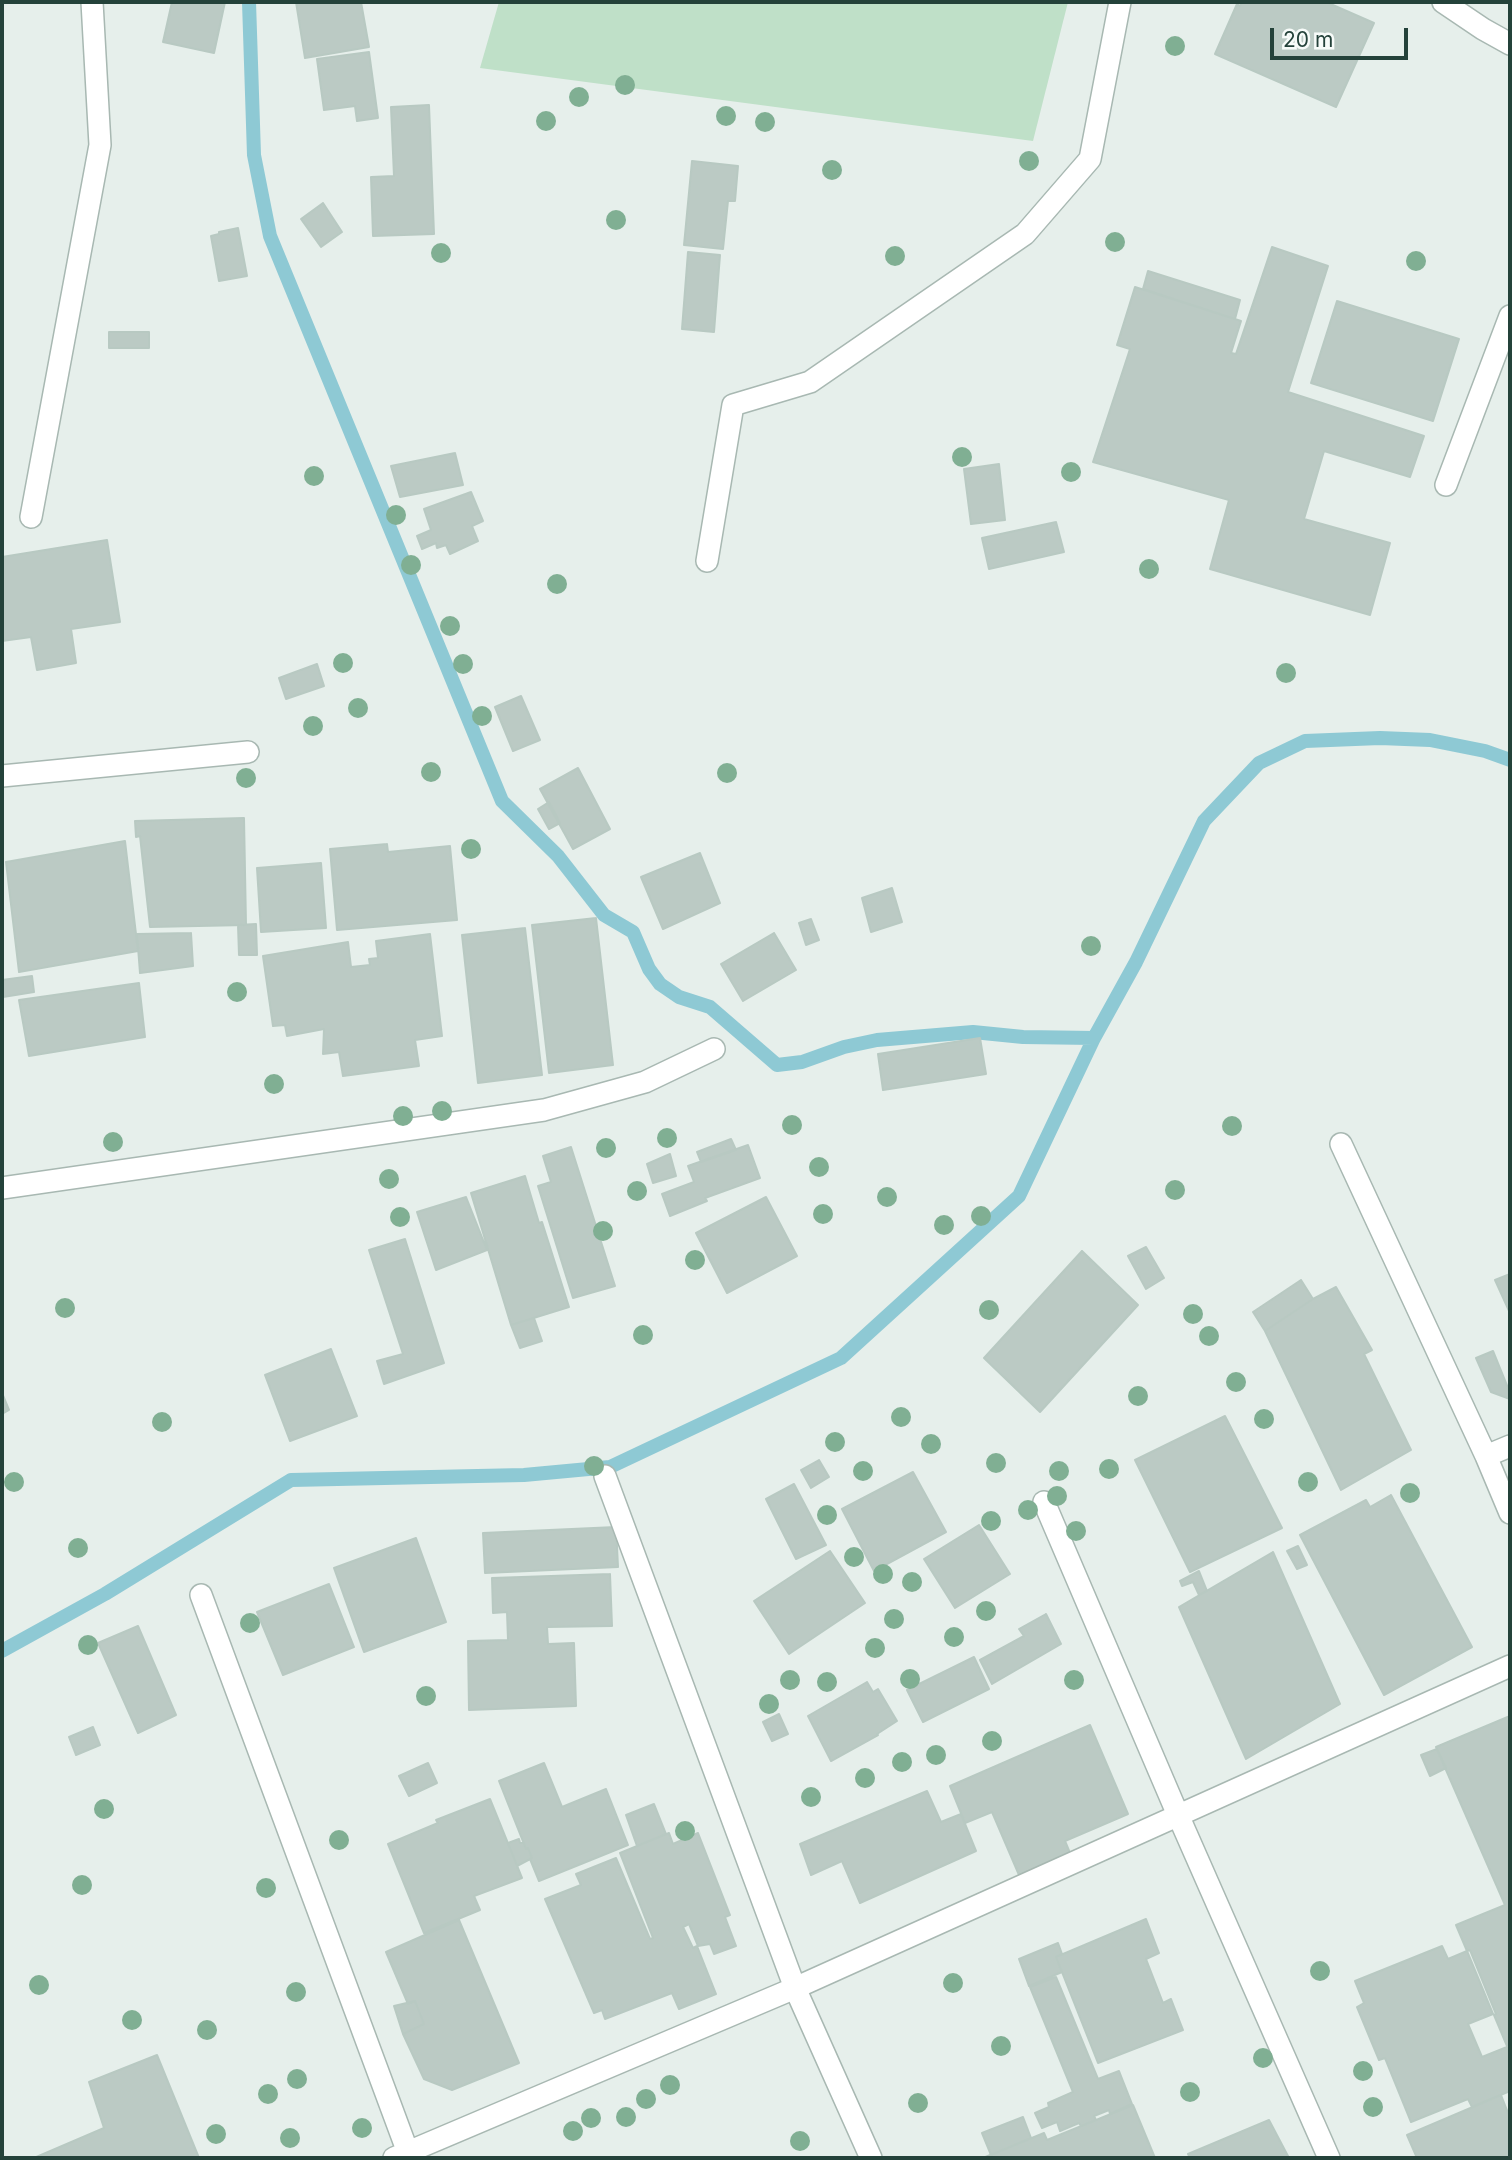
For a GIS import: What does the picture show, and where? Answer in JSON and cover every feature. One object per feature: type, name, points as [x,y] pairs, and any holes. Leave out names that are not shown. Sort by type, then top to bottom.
[{"type":"street","points":[[30,517],[100,145],[92,2]]},
{"type":"street","points":[[706,561],[733,405],[810,382],[1025,234],[1090,159],[1120,2]]},
{"type":"street","points":[[1443,2],[1483,30],[1510,44]]},
{"type":"street","points":[[1446,485],[1510,316]]},
{"type":"street","points":[[2,776],[248,752]]},
{"type":"street","points":[[2,1188],[544,1110],[645,1082],[714,1049]]},
{"type":"street","points":[[1341,1144],[1510,1513]]},
{"type":"street","points":[[1486,1456],[1510,1446]]},
{"type":"street","points":[[605,1476],[795,1988],[872,2158]]},
{"type":"street","points":[[1044,1502],[1329,2158]]},
{"type":"street","points":[[201,1595],[404,2157],[795,1988],[1510,1666]]},
{"type":"green space","points":[[499,2],[1068,2],[1033,141],[480,68]]},
{"type":"building","points":[[172,2],[225,2],[214,53],[163,42]]},
{"type":"building","points":[[296,2],[361,2],[369,47],[305,58]]},
{"type":"building","points":[[1242,2],[1326,2],[1374,23],[1336,107],[1215,54],[1237,4],[1240,6]]},
{"type":"building","points":[[369,52],[378,118],[357,121],[355,106],[324,110],[317,59]]},
{"type":"building","points":[[429,105],[434,234],[373,236],[371,177],[394,176],[391,107]]},
{"type":"building","points":[[692,161],[738,166],[735,201],[728,201],[723,249],[684,245]]},
{"type":"building","points":[[323,203],[342,232],[321,247],[301,219]]},
{"type":"building","points":[[238,228],[247,276],[219,281],[211,236]]},
{"type":"building","points":[[1272,247],[1328,266],[1288,392],[1424,436],[1410,477],[1324,451],[1304,519],[1390,543],[1370,615],[1210,569],[1229,500],[1093,462],[1130,349],[1117,345],[1135,287],[1241,321],[1231,353],[1236,354]]},
{"type":"building","points":[[688,252],[720,255],[714,332],[682,329]]},
{"type":"building","points":[[1148,271],[1240,300],[1235,319],[1143,289]]},
{"type":"building","points":[[1337,301],[1459,339],[1433,421],[1311,383]]},
{"type":"building","points":[[109,332],[149,332],[149,348],[109,348]]},
{"type":"building","points":[[455,453],[463,485],[400,497],[391,466]]},
{"type":"building","points":[[999,464],[1005,520],[971,524],[964,469]]},
{"type":"building","points":[[471,492],[483,521],[472,526],[478,541],[450,554],[446,545],[437,548],[436,543],[422,549],[417,536],[431,530],[424,509]]},
{"type":"building","points":[[1056,522],[1064,552],[989,569],[982,538]]},
{"type":"building","points":[[107,540],[120,622],[71,629],[76,663],[37,670],[31,637],[2,641],[2,557]]},
{"type":"building","points":[[317,664],[324,686],[286,699],[279,678]]},
{"type":"building","points":[[521,696],[540,740],[513,751],[495,707]]},
{"type":"building","points":[[578,768],[610,829],[573,849],[540,789]]},
{"type":"building","points":[[549,802],[560,823],[549,829],[538,809]]},
{"type":"building","points":[[244,818],[246,925],[150,927],[140,836],[136,837],[135,821]]},
{"type":"building","points":[[125,841],[138,951],[19,972],[6,862]]},
{"type":"building","points":[[387,844],[388,852],[450,846],[457,920],[337,930],[330,849]]},
{"type":"building","points":[[700,853],[720,903],[663,929],[641,877]]},
{"type":"building","points":[[321,863],[326,928],[261,932],[257,868]]},
{"type":"building","points":[[892,888],[902,922],[871,932],[862,898]]},
{"type":"building","points":[[596,918],[613,1065],[549,1073],[532,925]]},
{"type":"building","points":[[811,919],[819,940],[806,945],[799,923]]},
{"type":"building","points":[[256,924],[257,955],[239,955],[238,925]]},
{"type":"building","points":[[525,928],[542,1075],[478,1083],[462,935]]},
{"type":"building","points":[[191,933],[193,966],[140,973],[137,934]]},
{"type":"building","points":[[774,933],[796,970],[743,1001],[721,964]]},
{"type":"building","points":[[430,934],[442,1036],[415,1040],[419,1066],[343,1076],[339,1052],[323,1054],[324,1029],[287,1036],[285,1025],[273,1026],[263,956],[348,942],[351,967],[370,965],[369,959],[378,958],[376,941]]},
{"type":"building","points":[[32,976],[34,992],[3,997],[2,980]]},
{"type":"building","points":[[139,983],[145,1037],[29,1056],[19,1000]]},
{"type":"building","points":[[980,1038],[986,1074],[883,1090],[878,1054]]},
{"type":"building","points":[[731,1139],[736,1150],[701,1162],[697,1152]]},
{"type":"building","points":[[748,1145],[760,1178],[705,1198],[707,1201],[670,1216],[662,1194],[694,1182],[688,1166]]},
{"type":"building","points":[[571,1147],[615,1286],[573,1298],[538,1186],[551,1182],[543,1156]]},
{"type":"building","points":[[670,1154],[676,1176],[653,1183],[647,1164]]},
{"type":"building","points":[[525,1176],[569,1307],[511,1325],[471,1193]]},
{"type":"building","points":[[466,1197],[487,1250],[436,1270],[417,1212]]},
{"type":"building","points":[[766,1197],[797,1256],[727,1293],[696,1233]]},
{"type":"building","points":[[405,1239],[444,1363],[384,1384],[377,1361],[403,1354],[369,1250]]},
{"type":"building","points":[[1146,1247],[1164,1278],[1146,1289],[1128,1256]]},
{"type":"building","points":[[1082,1251],[1138,1305],[1040,1412],[984,1358]]},
{"type":"building","points":[[1510,1274],[1510,1313],[1495,1280]]},
{"type":"building","points":[[1301,1280],[1313,1299],[1265,1331],[1253,1312]]},
{"type":"building","points":[[1336,1287],[1372,1350],[1364,1354],[1411,1450],[1341,1490],[1265,1331]]},
{"type":"building","points":[[534,1318],[542,1341],[520,1348],[511,1325]]},
{"type":"building","points":[[331,1349],[357,1416],[290,1441],[265,1375]]},
{"type":"building","points":[[1493,1351],[1510,1399],[1491,1392],[1476,1358]]},
{"type":"building","points":[[2,1393],[9,1410],[2,1414]]},
{"type":"building","points":[[1225,1416],[1282,1528],[1190,1572],[1135,1460]]},
{"type":"building","points":[[819,1460],[829,1477],[811,1488],[801,1470]]},
{"type":"building","points":[[913,1472],[946,1532],[874,1571],[842,1509]]},
{"type":"building","points":[[794,1484],[826,1545],[796,1559],[766,1499]]},
{"type":"building","points":[[1391,1495],[1472,1647],[1384,1695],[1300,1535],[1366,1500],[1370,1507]]},
{"type":"building","points":[[979,1525],[1010,1574],[955,1608],[924,1559]]},
{"type":"building","points":[[616,1527],[618,1567],[485,1573],[483,1533]]},
{"type":"building","points":[[416,1538],[446,1622],[364,1652],[334,1568]]},
{"type":"building","points":[[1298,1546],[1307,1565],[1297,1569],[1287,1551]]},
{"type":"building","points":[[830,1551],[865,1603],[789,1654],[754,1601]]},
{"type":"building","points":[[1273,1552],[1340,1704],[1246,1759],[1179,1607]]},
{"type":"building","points":[[1199,1571],[1207,1591],[1199,1595],[1193,1582],[1182,1586],[1180,1581]]},
{"type":"building","points":[[610,1574],[612,1626],[547,1627],[548,1644],[574,1643],[576,1706],[469,1710],[468,1641],[508,1640],[507,1612],[493,1613],[492,1578]]},
{"type":"building","points":[[329,1584],[354,1647],[283,1675],[257,1612]]},
{"type":"building","points":[[1046,1614],[1061,1644],[992,1684],[980,1660],[1024,1636],[1019,1629]]},
{"type":"building","points":[[138,1626],[176,1715],[138,1733],[98,1643]]},
{"type":"building","points":[[974,1657],[989,1689],[923,1722],[907,1690]]},
{"type":"building","points":[[867,1682],[873,1692],[878,1689],[897,1721],[878,1735],[831,1761],[808,1716]]},
{"type":"building","points":[[779,1714],[788,1734],[772,1741],[763,1722]]},
{"type":"building","points":[[1510,1716],[1510,2044],[1507,2046],[1470,1950],[1467,1951],[1456,1925],[1505,1905],[1436,1747]]},
{"type":"building","points":[[1090,1725],[1128,1814],[1065,1841],[1070,1853],[1019,1875],[992,1812],[965,1823],[950,1786]]},
{"type":"building","points":[[93,1727],[100,1745],[76,1755],[69,1737]]},
{"type":"building","points":[[1437,1749],[1446,1768],[1430,1776],[1421,1755]]},
{"type":"building","points":[[428,1763],[437,1783],[409,1796],[399,1776]]},
{"type":"building","points":[[544,1763],[562,1807],[606,1789],[628,1845],[539,1881],[499,1781]]},
{"type":"building","points":[[927,1791],[941,1822],[961,1814],[976,1851],[860,1903],[842,1861],[811,1875],[800,1844]]},
{"type":"building","points":[[490,1799],[522,1878],[474,1896],[480,1910],[424,1933],[388,1844],[438,1823],[436,1820]]},
{"type":"building","points":[[654,1804],[666,1834],[637,1846],[626,1815]]},
{"type":"building","points":[[669,1833],[673,1844],[698,1833],[730,1915],[725,1917],[736,1946],[714,1954],[710,1944],[698,1946],[689,1924],[683,1927],[693,1948],[697,1946],[716,1994],[679,2009],[672,1993],[605,2019],[602,2010],[594,2013],[545,1899],[581,1885],[576,1874],[616,1858],[650,1939],[653,1938],[620,1853]]},
{"type":"building","points":[[519,1839],[526,1849],[528,1848],[532,1858],[517,1866],[508,1843]]},
{"type":"building","points":[[1146,1919],[1159,1953],[1146,1959],[1163,2003],[1171,1999],[1183,2030],[1098,2063],[1056,1957]]},
{"type":"building","points":[[459,1920],[519,2063],[452,2090],[424,2079],[403,2034],[424,2024],[415,2001],[408,2004],[386,1952]]},
{"type":"building","points":[[1058,1943],[1062,1954],[1056,1957],[1062,1972],[1029,1986],[1019,1959]]},
{"type":"building","points":[[1442,1946],[1448,1959],[1467,1951],[1493,2014],[1468,2024],[1482,2057],[1507,2047],[1510,2055],[1510,2091],[1472,2107],[1468,2099],[1411,2122],[1385,2058],[1379,2060],[1357,2007],[1364,2003],[1355,1981]]},
{"type":"building","points":[[1056,1977],[1098,2079],[1119,2071],[1132,2104],[1110,2114],[1109,2110],[1094,2116],[1096,2120],[1081,2126],[1079,2123],[1060,2131],[1057,2122],[1042,2128],[1035,2113],[1049,2107],[1048,2103],[1073,2092],[1030,1987]]},
{"type":"building","points":[[415,2001],[424,2024],[403,2034],[394,2006]]},
{"type":"building","points":[[157,2055],[199,2158],[34,2158],[104,2128],[89,2082]]},
{"type":"building","points":[[1501,2095],[1510,2118],[1510,2158],[1417,2158],[1407,2135]]},
{"type":"building","points":[[1133,2105],[1155,2158],[983,2158],[1044,2133],[1047,2140]]},
{"type":"building","points":[[1023,2117],[1031,2138],[991,2155],[982,2133]]},
{"type":"building","points":[[1269,2120],[1289,2158],[1190,2158],[1188,2154]]},
{"type":"waterway","points":[[249,2],[254,155],[270,236],[502,801],[558,856],[604,915],[633,932],[649,969],[660,984],[679,997],[710,1007],[777,1065],[802,1062],[844,1047],[877,1040],[973,1032],[1023,1037],[1094,1038]]},
{"type":"waterway","points":[[2,1651],[105,1594],[291,1480],[524,1475],[610,1467],[841,1358],[1019,1196],[1094,1038],[1136,962],[1204,821],[1259,763],[1305,741],[1380,738],[1430,740],[1485,751],[1510,760]]}]
